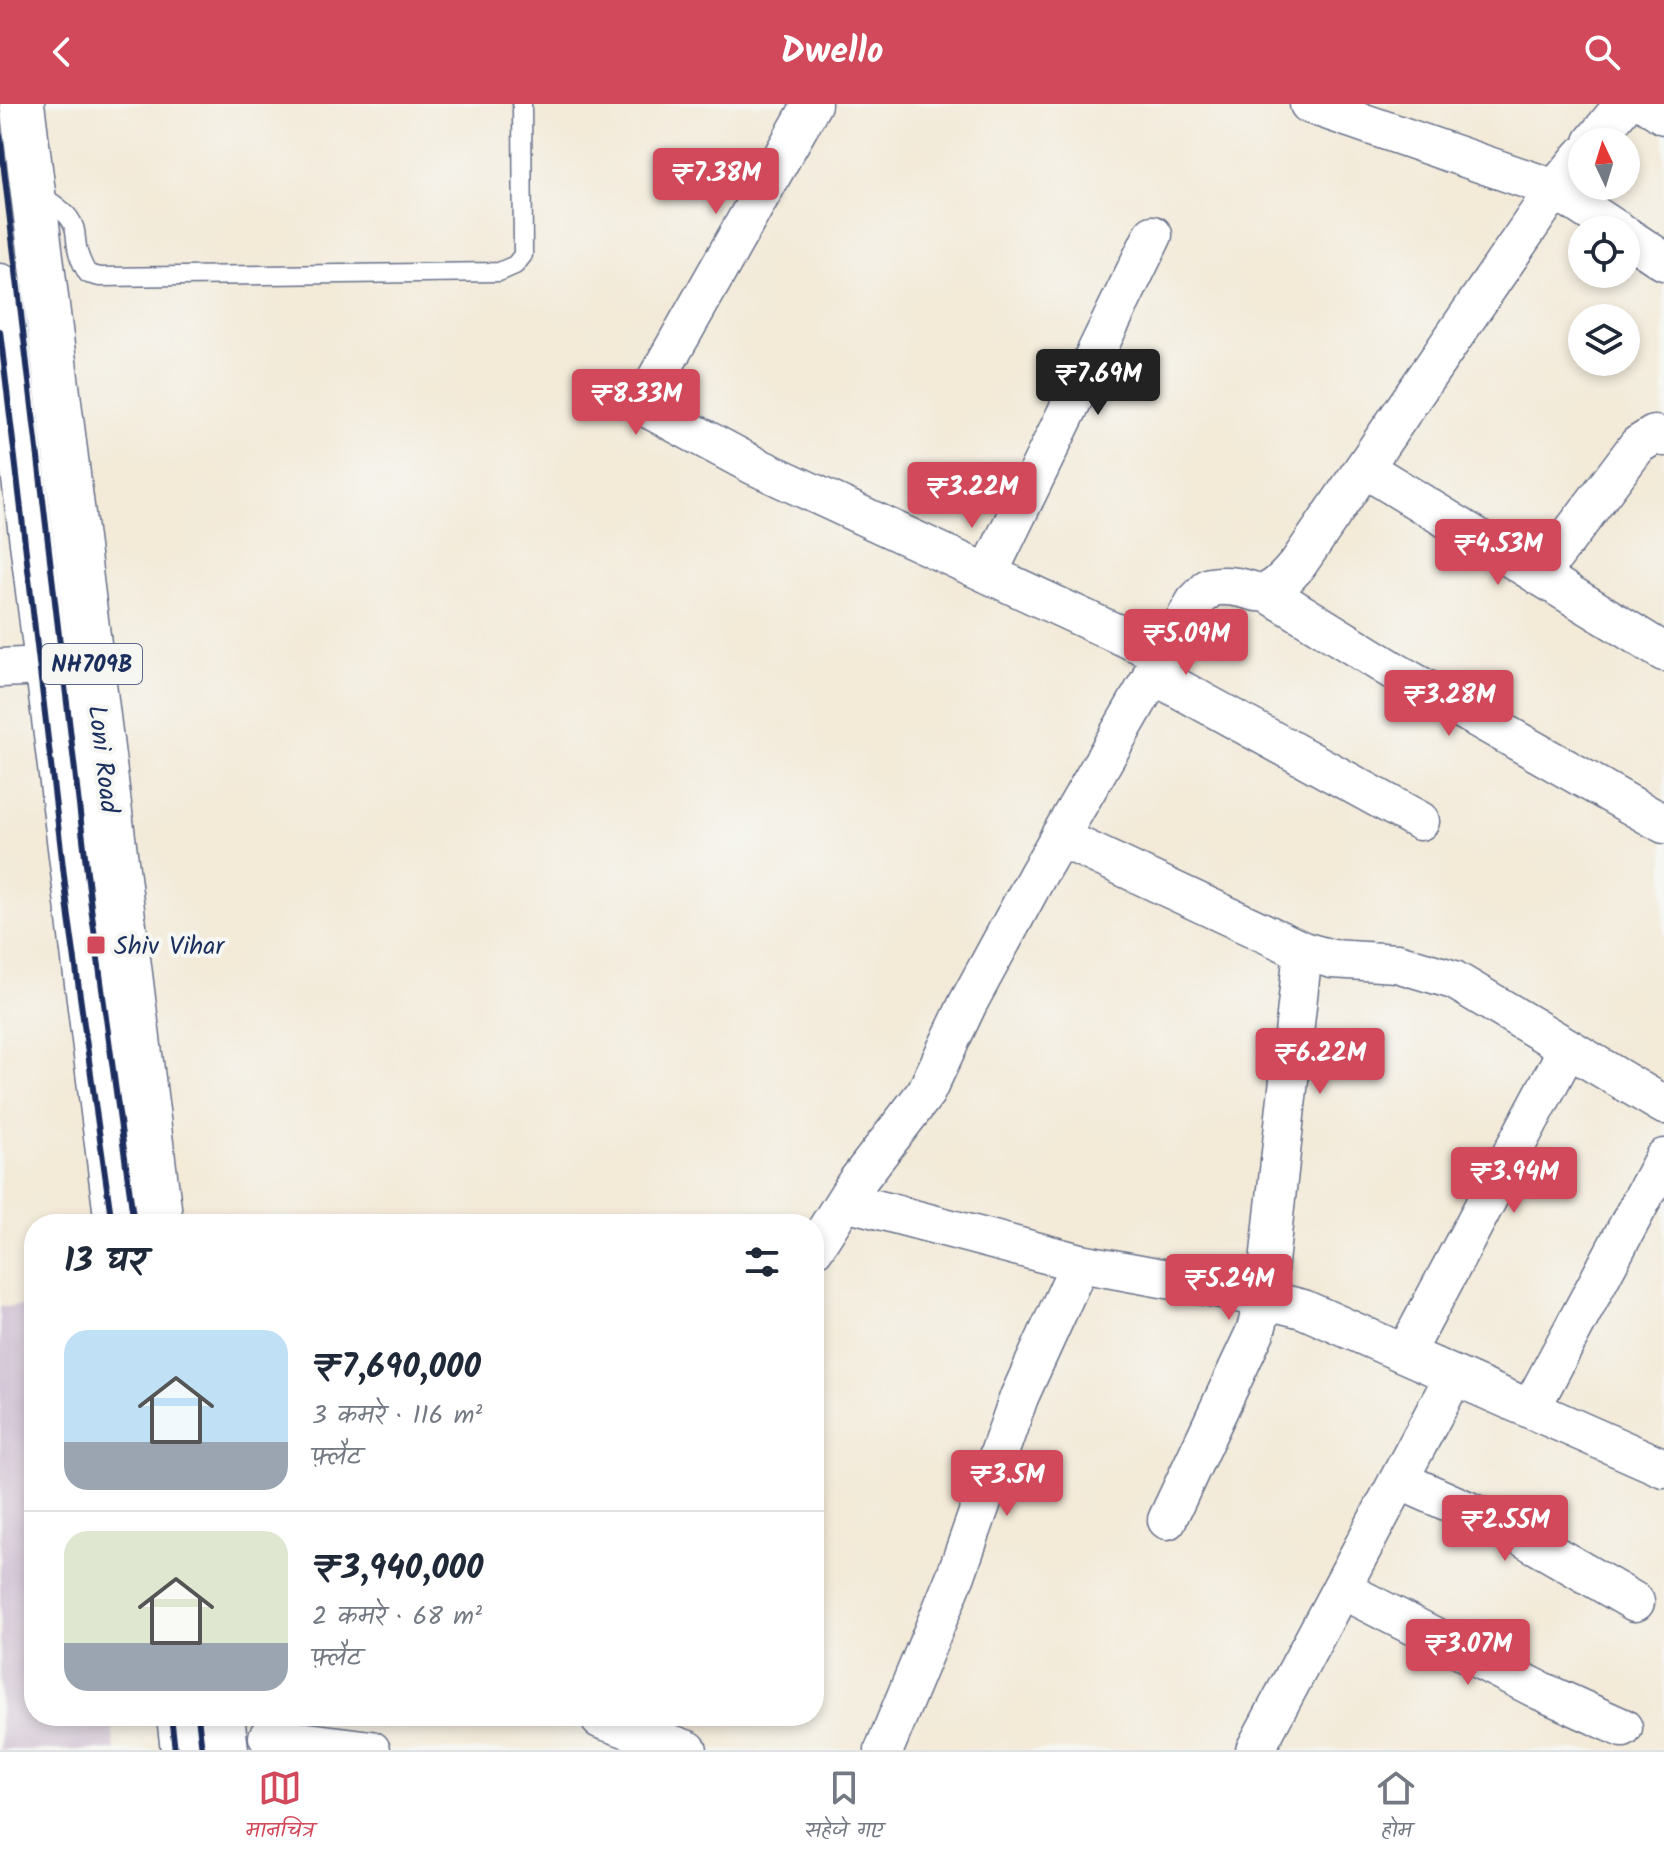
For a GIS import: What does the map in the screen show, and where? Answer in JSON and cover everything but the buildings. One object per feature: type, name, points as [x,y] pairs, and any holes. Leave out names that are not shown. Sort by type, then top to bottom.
[{"type":"highway","name":"Loni Road","points":[[22,104],[160,1214]]},
{"type":"highway","name":"Loni Road","points":[[0,286],[116,1214]]},
{"type":"highway","points":[[180,1726],[183,1750]]},
{"type":"highway","points":[[223,1726],[226,1750]]},
{"type":"street","points":[[812,104],[653,385],[649,409],[753,465],[989,572],[1158,664],[1420,821]]},
{"type":"street","points":[[1309,104],[1555,189],[1596,216]]},
{"type":"street","points":[[1604,128],[1624,104]]},
{"type":"street","points":[[1648,104],[1664,115]]},
{"type":"street","points":[[1268,593],[1277,589],[1298,564],[1568,173]]},
{"type":"street","points":[[989,572],[1153,235]]},
{"type":"street","points":[[1640,245],[1664,261]]},
{"type":"street","points":[[1539,576],[1638,445],[1654,435],[1664,437]]},
{"type":"street","points":[[1364,468],[1664,652]]},
{"type":"street","points":[[824,1234],[926,1092],[968,1003],[1059,837],[1195,602],[1210,587],[1268,593],[1394,671],[1664,824]]},
{"type":"street","points":[[0,668],[48,666]]},
{"type":"street","points":[[1059,837],[1303,951],[1332,959],[1397,963],[1454,980],[1664,1105]]},
{"type":"street","points":[[1167,1520],[1255,1332],[1265,1299],[1303,951]]},
{"type":"street","points":[[1405,1354],[1568,1048]]},
{"type":"street","points":[[1531,1408],[1664,1158]]},
{"type":"street","points":[[845,1201],[1080,1263],[1303,1309],[1664,1468]]},
{"type":"street","points":[[884,1750],[956,1575],[1019,1397],[1080,1263]]},
{"type":"street","points":[[1255,1750],[1454,1376]]},
{"type":"street","points":[[1399,1480],[1507,1528],[1635,1602]]},
{"type":"street","points":[[1341,1589],[1541,1691],[1623,1728]]},
{"type":"street","points":[[597,1728],[688,1750]]},
{"type":"street","points":[[268,1737],[371,1750]]},
{"type":"lane","points":[[33,191],[65,210],[73,220],[81,263],[88,274],[100,277],[499,272],[515,265],[523,255],[522,104]]},
{"type":"shaded area","points":[[24,1306],[24,1726],[112,1726],[115,1750],[0,1750],[0,1307]]},
{"type":"railway","points":[[0,136],[92,915],[133,1214]]},
{"type":"railway","points":[[0,331],[69,918],[111,1214]]},
{"type":"railway","points":[[172,1726],[175,1750]]},
{"type":"railway","points":[[199,1726],[202,1750]]},
{"type":"place","name":"Shiv Vihar","points":[[96,945]]}]
